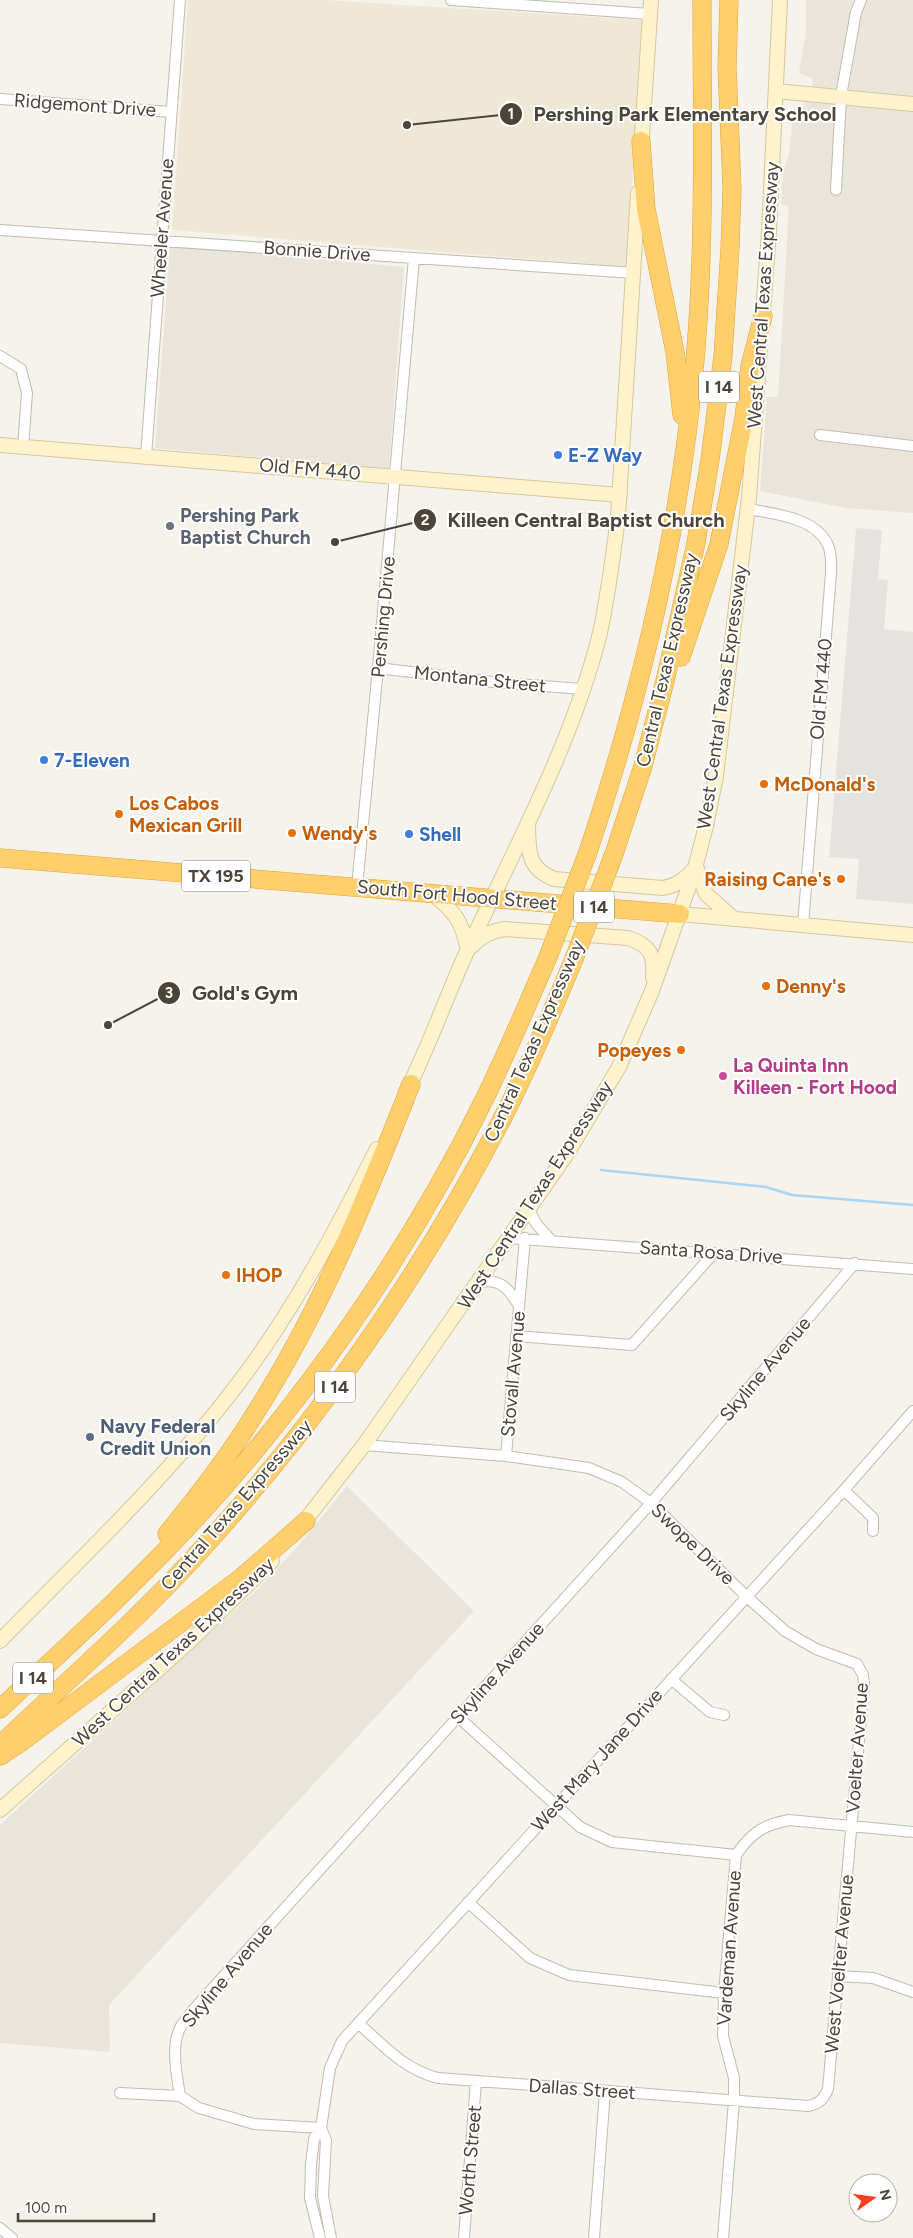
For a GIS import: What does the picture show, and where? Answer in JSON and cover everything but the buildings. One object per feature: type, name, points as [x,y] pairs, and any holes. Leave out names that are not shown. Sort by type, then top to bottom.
[{"type":"highway","name":"Central Texas Expressway","points":[[0,1709],[148,1569],[215,1496],[289,1408],[382,1276],[447,1168],[483,1101],[548,957],[588,852],[620,755],[636,692],[674,516],[686,447],[693,382],[702,244],[702,0]]},
{"type":"highway","name":"Central Texas Expressway","points":[[0,1744],[139,1614],[188,1564],[247,1498],[317,1412],[381,1324],[430,1248],[502,1120],[574,960],[614,854],[643,766],[667,674],[696,542],[710,460],[723,356],[732,188],[727,67],[729,0]]},
{"type":"highway","points":[[641,141],[646,209],[676,352],[686,447]]},
{"type":"highway","points":[[643,766],[719,544],[744,418],[750,366],[762,316]]},
{"type":"highway","name":"South Fort Hood Street","points":[[0,858],[680,914]]},
{"type":"highway","points":[[148,1569],[164,1538],[207,1483],[256,1413],[288,1358],[343,1248],[377,1171],[411,1084]]},
{"type":"highway","points":[[0,1756],[23,1741],[242,1577],[306,1521]]},
{"type":"main road","name":"West Central Texas Expressway","points":[[0,1810],[224,1609],[273,1560],[306,1521],[364,1445],[480,1282],[567,1154],[619,1067],[652,991],[696,866],[716,776],[748,509],[762,316],[780,0]]},
{"type":"main road","points":[[0,1641],[118,1520],[189,1443],[227,1398],[261,1352],[327,1247],[411,1084],[468,950],[560,751],[598,637],[613,559],[620,495],[651,7]]},
{"type":"main road","points":[[776,91],[913,104]]},
{"type":"main road","name":"Old FM 440","points":[[0,445],[620,495]]},
{"type":"main road","points":[[528,823],[529,851],[533,865],[542,874],[554,879],[663,888],[675,886],[684,880],[696,866],[706,894],[734,919]]},
{"type":"main road","points":[[432,893],[453,911],[463,927],[468,950]]},
{"type":"main road","name":"South Fort Hood Street","points":[[680,914],[913,935]]},
{"type":"main road","points":[[468,950],[480,938],[493,931],[505,929],[628,938],[641,942],[650,951],[654,963],[652,991]]},
{"type":"street","name":"Wheeler Avenue","points":[[146,456],[170,112],[180,0]]},
{"type":"street","points":[[451,0],[651,7]]},
{"type":"street","points":[[836,190],[841,96],[856,12],[861,0]]},
{"type":"street","name":"Ridgemont Drive","points":[[0,99],[170,112]]},
{"type":"street","name":"Bonnie Drive","points":[[0,230],[634,273]]},
{"type":"street","name":"Pershing Drive","points":[[356,887],[378,668],[414,258]]},
{"type":"street","points":[[0,356],[21,369],[27,393],[23,447]]},
{"type":"street","points":[[820,435],[913,446]]},
{"type":"street","name":"Old FM 440","points":[[748,509],[790,517],[808,524],[818,532],[828,545],[831,556],[832,573],[803,925]]},
{"type":"street","name":"Montana Street","points":[[378,668],[493,682],[582,689]]},
{"type":"street","points":[[530,1208],[536,1225],[551,1240]]},
{"type":"street","name":"Santa Rosa Drive","points":[[509,1238],[913,1268]]},
{"type":"street","name":"Stovall Avenue","points":[[364,1445],[506,1456],[525,1238]]},
{"type":"street","points":[[516,1336],[632,1345],[714,1253]]},
{"type":"street","name":"Skyline Avenue","points":[[180,2096],[176,2050],[180,2027],[457,1716],[651,1503],[855,1263]]},
{"type":"street","points":[[480,1282],[490,1280],[499,1283],[511,1292],[519,1306]]},
{"type":"street","name":"West Mary Jane Drive","points":[[320,2238],[310,2198],[311,2164],[314,2139],[321,2128],[330,2068],[342,2041],[844,1490],[913,1411]]},
{"type":"street","name":"Swope Drive","points":[[506,1456],[589,1468],[622,1482],[651,1503],[746,1596],[785,1631],[816,1650],[857,1664],[861,1670]]},
{"type":"street","points":[[844,1490],[873,1518],[873,1531]]},
{"type":"street","name":"Voelter Avenue","points":[[852,1826],[864,1685],[861,1670]]},
{"type":"street","points":[[671,1679],[710,1712],[724,1715]]},
{"type":"street","points":[[457,1716],[580,1827],[612,1842],[736,1854],[744,1843],[758,1830],[770,1823],[789,1820],[913,1832]]},
{"type":"street","name":"West Voelter Avenue","points":[[822,2100],[828,2089],[852,1826]]},
{"type":"street","name":"Vardeman Avenue","points":[[723,2238],[734,2101],[734,2078],[723,2036],[724,1993],[736,1854]]},
{"type":"street","points":[[468,1902],[530,1958],[569,1975],[724,1993]]},
{"type":"street","points":[[838,1976],[873,1978],[913,1992]]},
{"type":"street","name":"Dallas Street","points":[[358,2023],[404,2063],[424,2074],[476,2081],[808,2106],[822,2100]]},
{"type":"street","name":"Worth Street","points":[[464,2238],[476,2081]]},
{"type":"street","points":[[594,2238],[605,2091]]},
{"type":"street","points":[[120,2093],[180,2096],[199,2108],[254,2124],[321,2128]]},
{"type":"street","name":"West Mary Jane Drive","points":[[321,2128],[326,2140],[322,2196],[331,2238]]},
{"type":"street","points":[[310,2198],[322,2196]]},
{"type":"street","points":[[0,2228],[12,2238]]},
{"type":"shaded area","points":[[188,0],[325,0],[642,20],[627,267],[172,230]]},
{"type":"shaded area","points":[[806,0],[913,0],[913,513],[846,508],[760,491],[767,397],[778,397],[789,206],[781,204],[783,173],[789,154],[794,108],[805,107],[805,101],[811,101],[813,79],[799,73],[806,31]]},
{"type":"shaded area","points":[[170,246],[404,267],[389,469],[155,448]]},
{"type":"shaded area","points":[[856,528],[882,530],[878,579],[888,580],[884,629],[913,632],[913,904],[856,899],[859,859],[829,857]]},
{"type":"shaded area","points":[[347,1486],[474,1611],[109,2005],[110,2052],[0,2043],[0,1825],[260,1587],[298,1546]]},
{"type":"waterway","points":[[601,1170],[766,1187],[792,1195],[913,1205]]},
{"type":"place","name":"Pershing Park Elementary School","points":[[407,125]]},
{"type":"place","name":"E-Z Way","points":[[558,455]]},
{"type":"place","name":"Pershing Park Baptist Church","points":[[170,526]]},
{"type":"place","name":"Killeen Central Baptist Church","points":[[335,542]]},
{"type":"place","name":"7-Eleven","points":[[44,760]]},
{"type":"place","name":"McDonald's","points":[[764,784]]},
{"type":"place","name":"Los Cabos Mexican Grill","points":[[119,814]]},
{"type":"place","name":"Wendy's","points":[[292,833]]},
{"type":"place","name":"Shell","points":[[409,834]]},
{"type":"place","name":"Raising Cane's","points":[[841,879]]},
{"type":"place","name":"Denny's","points":[[766,986]]},
{"type":"place","name":"Gold's Gym","points":[[108,1025]]},
{"type":"place","name":"Popeyes","points":[[681,1050]]},
{"type":"place","name":"La Quinta Inn Killeen - Fort Hood","points":[[723,1076]]},
{"type":"place","name":"IHOP","points":[[226,1275]]},
{"type":"place","name":"Navy Federal Credit Union","points":[[90,1437]]}]
